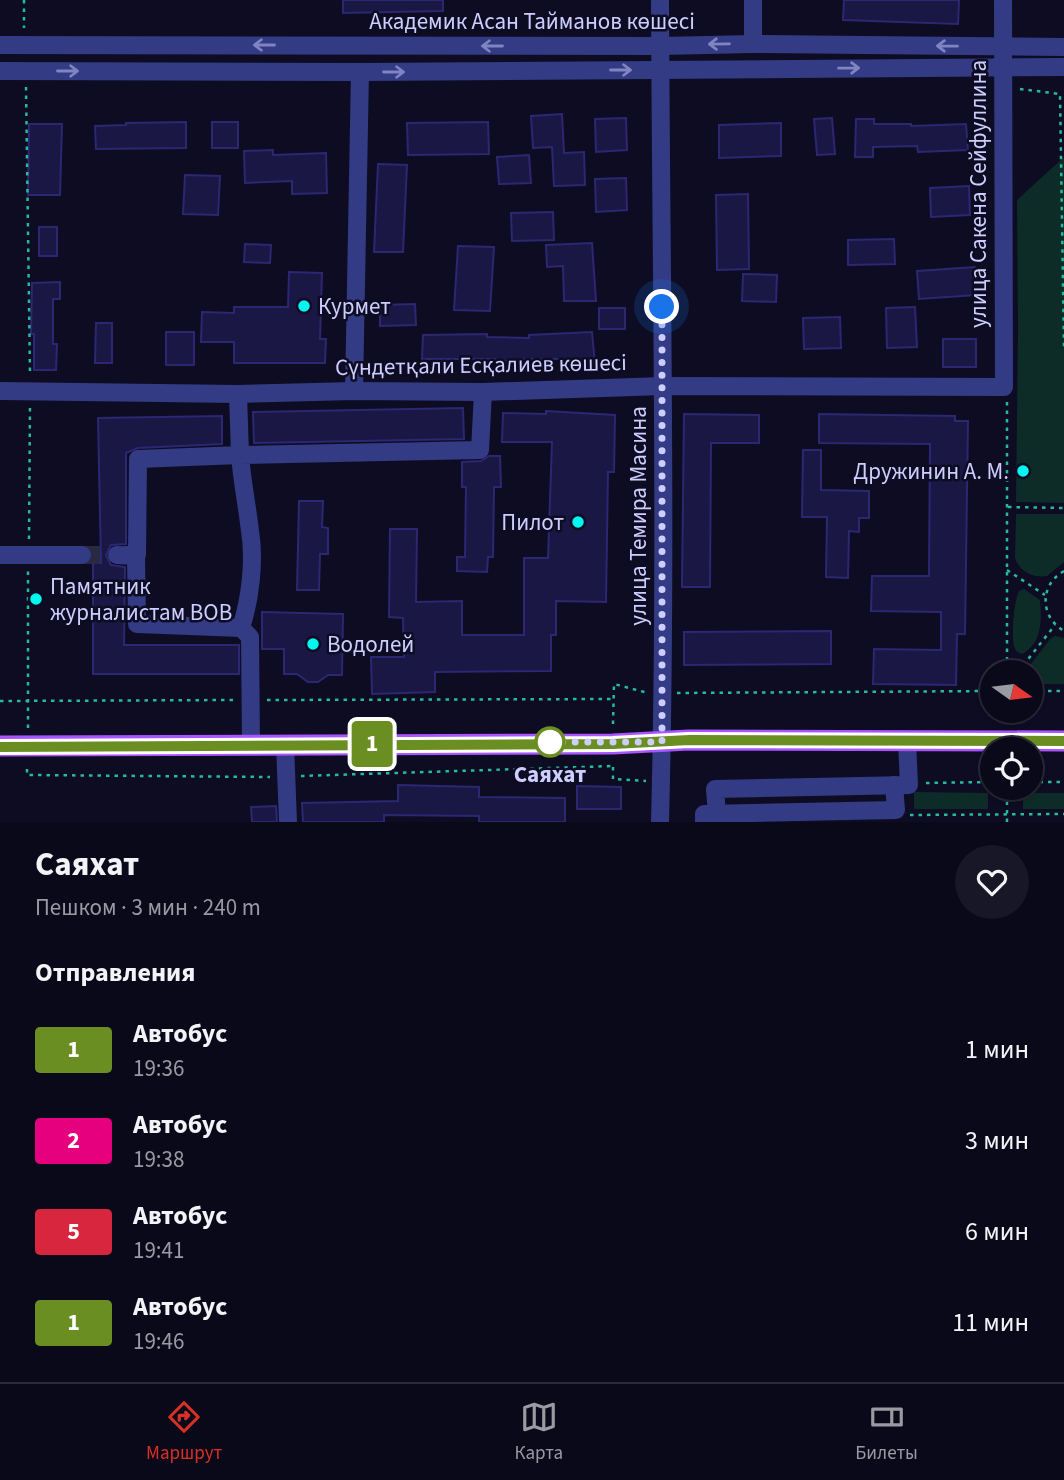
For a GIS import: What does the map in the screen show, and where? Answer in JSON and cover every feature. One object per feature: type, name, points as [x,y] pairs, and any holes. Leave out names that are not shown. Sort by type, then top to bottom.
[{"type":"main road","points":[[0,747],[1064,741]]},
{"type":"street","name":"улица Темира Масина","points":[[660,0],[663,386],[660,822]]},
{"type":"street","points":[[752,44],[753,0]]},
{"type":"street","name":"улица Сакена Сейфуллина","points":[[1003,0],[1004,387]]},
{"type":"street","name":"Академик Асан Тайманов көшесі","points":[[0,45],[752,44],[1064,47]]},
{"type":"street","points":[[0,71],[360,72],[1064,67]]},
{"type":"street","points":[[354,391],[360,72]]},
{"type":"street","name":"Сүндетқали Есқалиев көшесі","points":[[0,391],[238,394],[663,386],[1004,387]]},
{"type":"street","points":[[251,745],[250,637],[241,628],[138,624],[136,556],[113,555],[137,555],[138,459],[480,450],[482,391]]},
{"type":"street","points":[[238,394],[243,490],[251,534],[249,603],[241,628]]},
{"type":"street","points":[[0,555],[82,555]]},
{"type":"street","points":[[901,784],[715,789],[711,818],[896,810],[901,784],[907,741]]},
{"type":"street","points":[[285,744],[288,822]]},
{"type":"path","points":[[24,0],[25,45]]},
{"type":"path","points":[[26,71],[30,391],[28,729]]},
{"type":"path","points":[[1002,87],[1060,94],[1064,347]]},
{"type":"path","points":[[1004,387],[1008,408],[1007,660]]},
{"type":"path","points":[[1008,508],[1064,508]]},
{"type":"path","points":[[1007,570],[1045,595]]},
{"type":"path","points":[[1064,571],[1053,579],[1045,595],[1048,616],[1064,631]]},
{"type":"path","points":[[1027,660],[1055,625]]},
{"type":"path","points":[[613,724],[614,684],[651,693]]},
{"type":"path","points":[[674,693],[980,691]]},
{"type":"path","points":[[1043,691],[1064,691]]},
{"type":"path","points":[[0,701],[614,699]]},
{"type":"path","points":[[613,760],[613,779],[650,781]]},
{"type":"path","points":[[27,769],[27,775],[286,777],[613,766]]},
{"type":"path","points":[[901,784],[980,782]]},
{"type":"path","points":[[1043,782],[1064,782]]},
{"type":"path","points":[[1007,800],[1007,822]]},
{"type":"path","points":[[902,815],[1064,814]]},
{"type":"green space","points":[[1064,157],[1064,503],[1016,502],[1017,200]]},
{"type":"green space","points":[[1016,514],[1064,514],[1064,562],[1047,576],[1028,573],[1017,563]]},
{"type":"green space","points":[[1024,589],[1040,600],[1041,615],[1037,638],[1029,650],[1022,654],[1017,652],[1014,646],[1013,626],[1017,596],[1019,591]]},
{"type":"green space","points":[[1055,636],[1064,638],[1064,684],[1043,684],[1043,660],[1034,660]]},
{"type":"green space","points":[[914,792],[980,793],[980,800],[988,800],[988,809],[914,809]]},
{"type":"green space","points":[[1043,793],[1064,793],[1064,809],[1023,809],[1023,800],[1043,800]]},
{"type":"building","points":[[343,0],[443,0],[443,11],[343,13]]},
{"type":"building","points":[[844,0],[959,0],[958,24],[843,20]]},
{"type":"building","points":[[562,114],[564,153],[584,152],[585,185],[554,186],[552,147],[533,148],[531,116]]},
{"type":"building","points":[[626,118],[627,150],[596,152],[595,119]]},
{"type":"building","points":[[832,118],[835,154],[817,155],[814,119]]},
{"type":"building","points":[[856,119],[874,119],[874,124],[911,126],[966,124],[968,150],[918,152],[917,146],[873,147],[873,157],[855,157]]},
{"type":"building","points":[[186,122],[186,148],[96,149],[95,126]]},
{"type":"building","points":[[212,122],[238,122],[238,148],[212,148]]},
{"type":"building","points":[[488,122],[489,154],[408,155],[407,123]]},
{"type":"building","points":[[781,123],[781,156],[719,158],[719,125]]},
{"type":"building","points":[[29,124],[62,124],[60,195],[28,195]]},
{"type":"building","points":[[273,150],[273,155],[326,153],[327,193],[292,194],[292,181],[245,183],[244,151]]},
{"type":"building","points":[[529,155],[531,183],[499,184],[497,157]]},
{"type":"building","points":[[378,164],[407,165],[403,252],[374,252]]},
{"type":"building","points":[[185,175],[220,176],[218,215],[183,214]]},
{"type":"building","points":[[626,178],[627,210],[596,212],[595,179]]},
{"type":"building","points":[[969,186],[970,215],[931,217],[930,188]]},
{"type":"building","points":[[748,194],[749,269],[717,270],[716,195]]},
{"type":"building","points":[[553,212],[554,240],[512,241],[511,213]]},
{"type":"building","points":[[39,227],[57,227],[57,256],[39,256]]},
{"type":"building","points":[[894,239],[895,264],[848,265],[848,240]]},
{"type":"building","points":[[592,243],[596,301],[564,301],[563,266],[547,267],[546,245]]},
{"type":"building","points":[[245,244],[271,245],[270,263],[244,262]]},
{"type":"building","points":[[458,246],[494,247],[490,311],[454,310]]},
{"type":"building","points":[[975,267],[976,295],[919,299],[917,271]]},
{"type":"building","points":[[289,272],[322,273],[320,339],[326,339],[325,363],[234,363],[234,342],[201,342],[202,312],[234,313],[234,307],[288,307]]},
{"type":"building","points":[[743,274],[777,275],[776,302],[742,301]]},
{"type":"building","points":[[60,282],[60,299],[53,299],[56,370],[34,370],[34,334],[31,334],[32,283]]},
{"type":"building","points":[[415,304],[416,325],[380,326],[380,305]]},
{"type":"building","points":[[915,307],[917,347],[887,348],[886,308]]},
{"type":"building","points":[[599,308],[625,308],[625,329],[599,329]]},
{"type":"building","points":[[840,317],[841,348],[804,349],[803,318]]},
{"type":"building","points":[[96,323],[112,323],[112,363],[95,363]]},
{"type":"building","points":[[166,332],[194,332],[194,365],[166,365]]},
{"type":"building","points":[[592,332],[595,364],[562,367],[562,359],[422,359],[423,335],[487,334],[487,337],[529,338],[529,335]]},
{"type":"building","points":[[943,339],[976,339],[976,367],[943,367]]},
{"type":"building","points":[[463,408],[464,439],[254,443],[253,412]]},
{"type":"building","points":[[546,411],[615,415],[614,472],[608,472],[606,602],[556,601],[556,635],[551,635],[551,671],[435,672],[435,692],[372,694],[371,657],[404,657],[403,618],[389,617],[390,529],[417,529],[416,602],[462,601],[462,635],[524,635],[524,558],[548,558],[552,442],[502,442],[503,413],[546,414]]},
{"type":"building","points":[[684,414],[759,415],[759,443],[711,443],[710,587],[682,587]]},
{"type":"building","points":[[819,414],[955,416],[955,421],[968,421],[965,634],[957,634],[956,685],[873,684],[874,649],[941,650],[941,612],[871,611],[872,576],[929,576],[930,444],[819,443]]},
{"type":"building","points":[[222,416],[222,444],[138,448],[126,453],[126,544],[111,545],[106,555],[111,565],[125,567],[124,645],[239,645],[239,674],[93,674],[93,563],[101,563],[98,418]]},
{"type":"building","points":[[803,450],[821,450],[821,490],[869,491],[869,518],[859,518],[859,532],[849,531],[848,578],[826,577],[827,517],[802,517]]},
{"type":"building","points":[[489,456],[500,456],[501,487],[494,487],[493,557],[488,557],[487,572],[457,571],[457,557],[465,557],[466,487],[462,487],[462,462],[481,461]]},
{"type":"building","points":[[299,501],[323,501],[322,527],[328,528],[328,554],[320,554],[319,590],[297,590]]},
{"type":"building","name":"Водолей","points":[[262,612],[343,614],[342,675],[328,675],[318,682],[308,682],[297,674],[284,674],[284,649],[262,649]]},
{"type":"building","points":[[831,631],[831,664],[684,665],[684,632]]},
{"type":"building","points":[[398,785],[479,787],[479,797],[565,798],[565,822],[479,822],[479,816],[384,815],[384,822],[303,822],[302,803],[398,801]]},
{"type":"building","points":[[577,786],[621,787],[621,809],[577,809]]},
{"type":"building","points":[[276,806],[277,822],[252,822],[251,807]]},
{"type":"tunnel","points":[[82,555],[109,555]]},
{"type":"bus line","name":"1","points":[[0,747],[550,742],[613,744],[689,740],[1064,741]]},
{"type":"place","name":"Курмет","points":[[304,306]]},
{"type":"place","name":"Дружинин А. М.","points":[[1023,471]]},
{"type":"place","name":"Пилот","points":[[578,522]]},
{"type":"place","name":"Памятник журналистам ВОВ","points":[[36,599]]},
{"type":"place","name":"Водолей","points":[[313,644]]},
{"type":"place","name":"Саяхат","points":[[550,742]]},
{"type":"route","points":[[550,742],[662,742],[662,307]]}]
